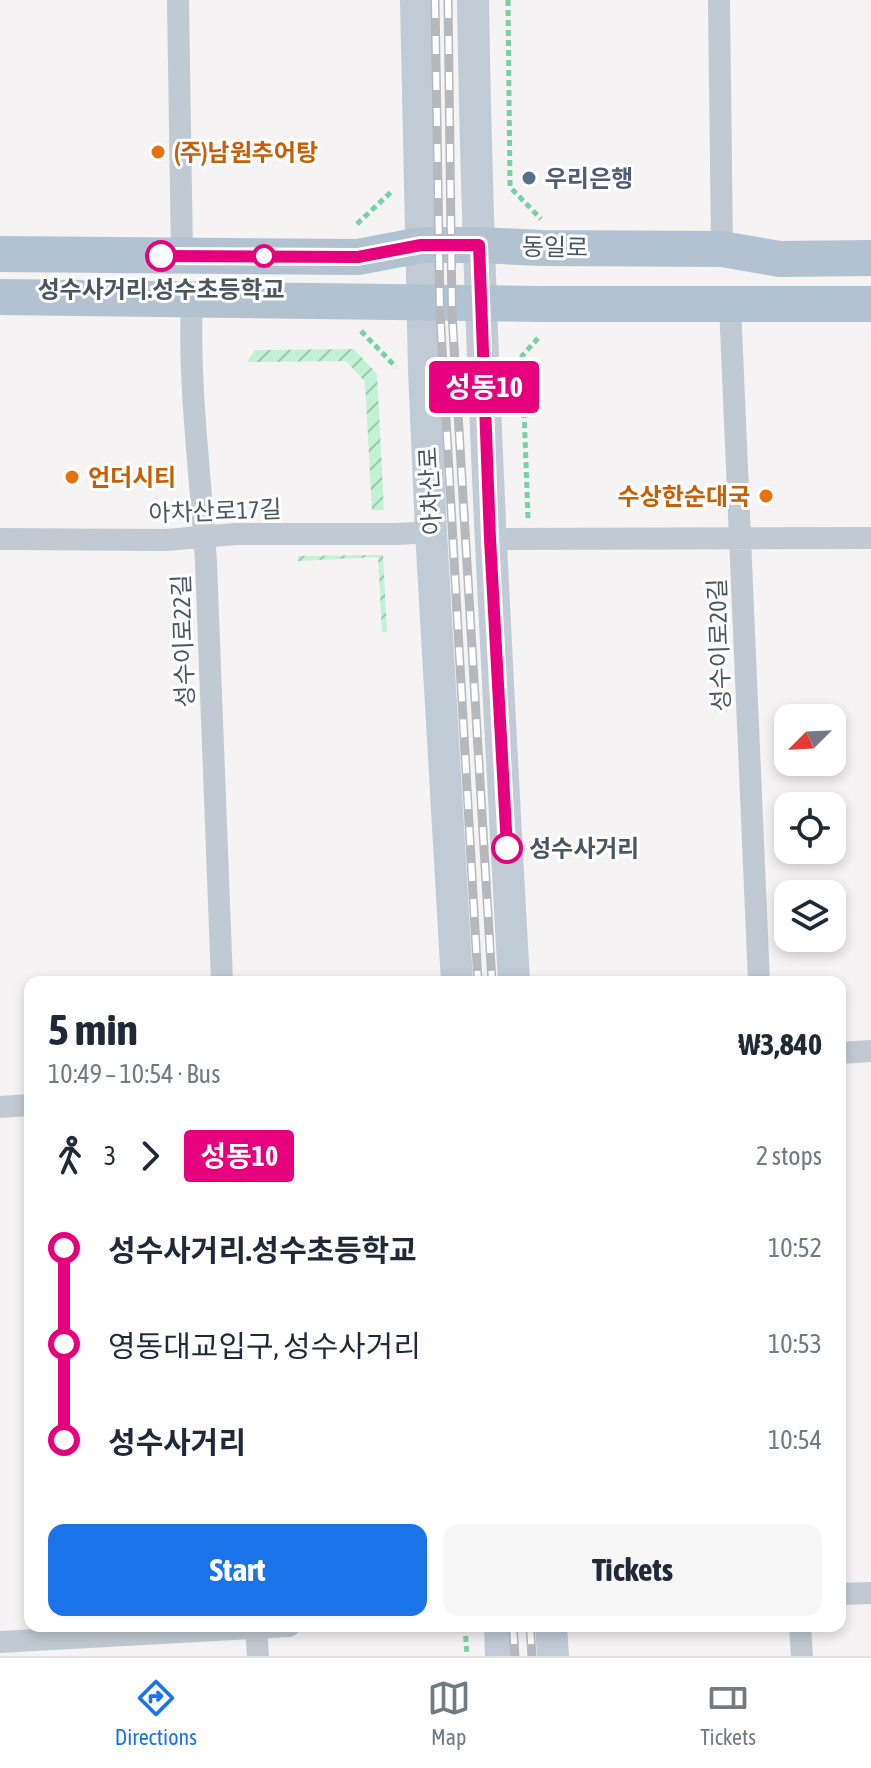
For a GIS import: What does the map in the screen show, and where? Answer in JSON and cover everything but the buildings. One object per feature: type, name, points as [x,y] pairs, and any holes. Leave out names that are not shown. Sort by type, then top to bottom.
[{"type":"main road","name":"아차산로","points":[[416,0],[431,532],[457,976]]},
{"type":"main road","points":[[473,0],[490,539],[514,976]]},
{"type":"main road","name":"동일로","points":[[0,254],[358,257],[421,245],[479,245],[722,249],[780,259],[871,258]]},
{"type":"main road","points":[[203,299],[226,283],[271,283],[272,269],[259,256]]},
{"type":"main road","points":[[0,297],[871,304]]},
{"type":"main road","points":[[500,1632],[501,1656]]},
{"type":"main road","points":[[551,1632],[553,1656]]},
{"type":"street","points":[[178,0],[182,256]]},
{"type":"street","points":[[719,0],[722,249]]},
{"type":"street","name":"성수이로22길","points":[[203,299],[191,331],[204,537],[222,976]]},
{"type":"street","name":"성수이로20길","points":[[730,305],[759,976]]},
{"type":"street","name":"아차산로17길","points":[[0,539],[166,540],[236,534],[431,532]]},
{"type":"street","points":[[490,539],[871,538]]},
{"type":"street","points":[[846,1053],[871,1051]]},
{"type":"street","points":[[0,1107],[24,1105]]},
{"type":"street","points":[[846,1594],[871,1593]]},
{"type":"street","points":[[0,1642],[171,1632]]},
{"type":"street","points":[[256,1632],[258,1656]]},
{"type":"street","points":[[800,1632],[802,1656]]},
{"type":"path","points":[[508,0],[510,187],[543,221]]},
{"type":"path","points":[[357,224],[394,189]]},
{"type":"path","points":[[529,539],[522,356],[541,335]]},
{"type":"path","points":[[465,1632],[467,1656]]},
{"type":"green space","points":[[354,349],[377,374],[384,510],[372,510],[365,382],[346,361],[247,362],[255,350]]},
{"type":"green space","points":[[383,555],[387,632],[382,632],[378,557],[298,561],[298,556]]},
{"type":"railway","points":[[435,0],[440,313],[478,976]]},
{"type":"railway","points":[[448,0],[452,313],[492,976]]},
{"type":"railway","points":[[513,1632],[515,1656]]},
{"type":"railway","points":[[530,1632],[532,1656]]},
{"type":"bus line","name":"성동10","points":[[161,256],[358,257],[421,245],[479,245],[490,539],[507,848]]},
{"type":"place","name":"(주)남원추어탕","points":[[158,152]]},
{"type":"place","name":"우리은행","points":[[529,178]]},
{"type":"place","name":"성수사거리.성수초등학교","points":[[161,256]]},
{"type":"place","name":"언더시티","points":[[72,477]]},
{"type":"place","name":"수상한순대국","points":[[766,496]]},
{"type":"place","name":"성수사거리","points":[[507,848]]}]
